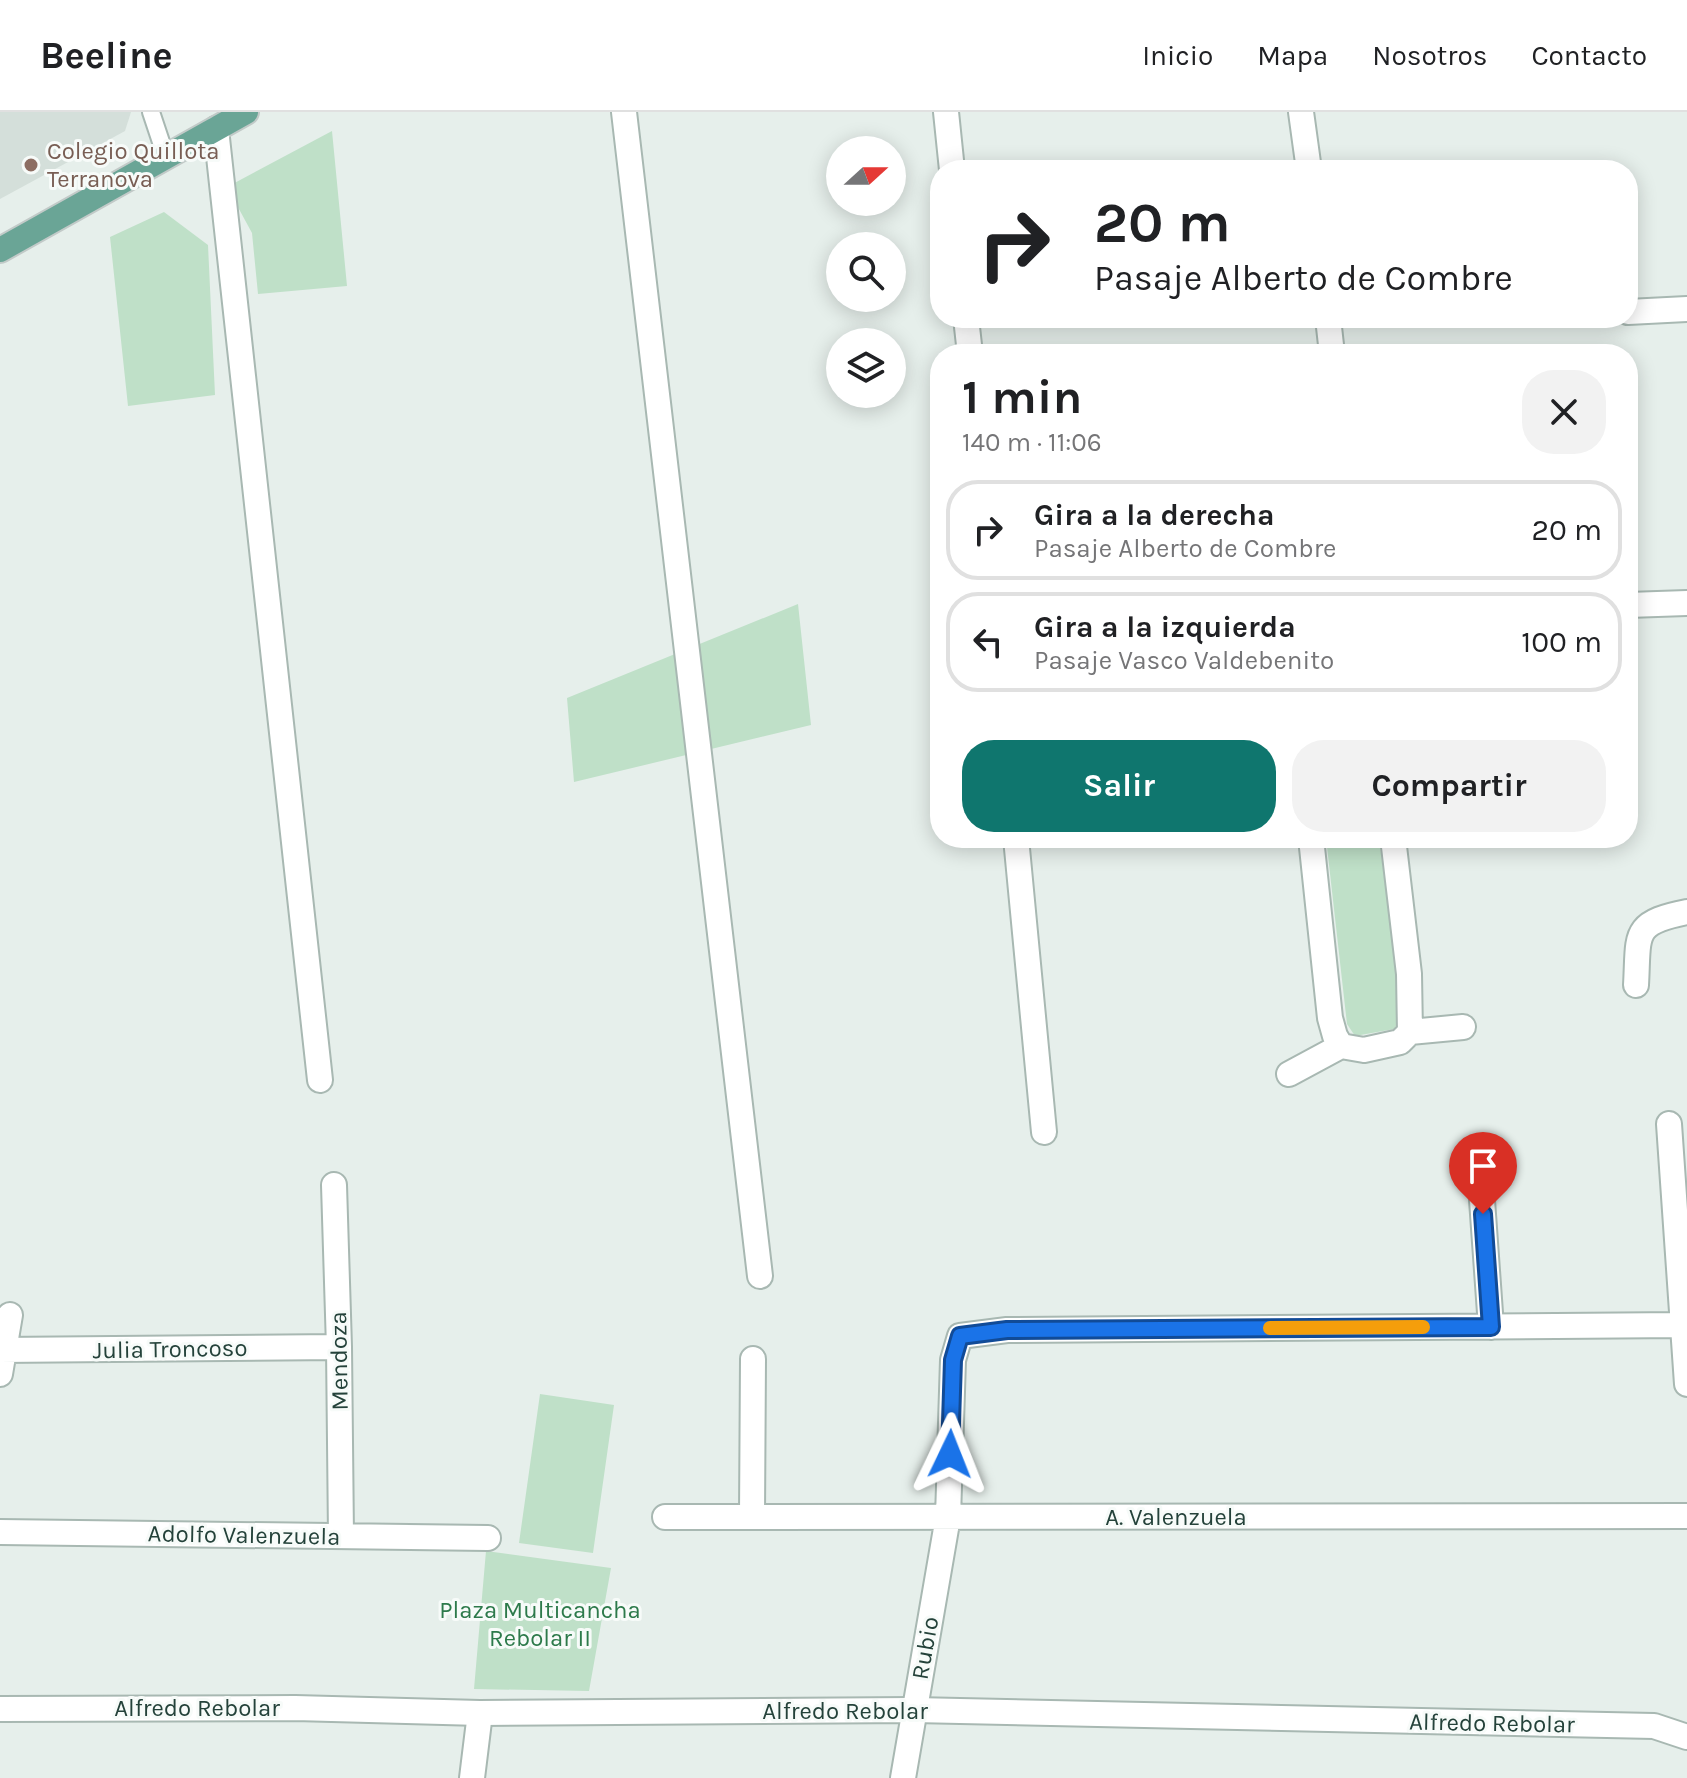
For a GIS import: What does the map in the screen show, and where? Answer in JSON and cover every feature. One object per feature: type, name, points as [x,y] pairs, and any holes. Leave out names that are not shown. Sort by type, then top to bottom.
[{"type":"main road","points":[[0,250],[246,112]]},
{"type":"street","points":[[624,112],[760,1276]]},
{"type":"street","points":[[946,112],[951,160]]},
{"type":"street","points":[[1301,112],[1308,160]]},
{"type":"street","points":[[216,129],[320,1080]]},
{"type":"street","points":[[1638,311],[1687,309]]},
{"type":"street","points":[[1638,605],[1687,603]]},
{"type":"street","points":[[1017,848],[1044,1132]]},
{"type":"street","points":[[1312,848],[1330,1018],[1341,1046]]},
{"type":"street","points":[[1394,848],[1409,974],[1410,1032]]},
{"type":"street","points":[[1636,985],[1639,939],[1644,928],[1661,917],[1687,912]]},
{"type":"street","points":[[1289,1074],[1341,1046],[1364,1050],[1400,1042],[1410,1032],[1463,1027]]},
{"type":"street","points":[[1669,1124],[1687,1384]]},
{"type":"street","name":"Mendoza","points":[[334,1185],[341,1536]]},
{"type":"street","points":[[1481,1186],[1491,1327],[1682,1325]]},
{"type":"street","points":[[1,1358],[10,1315]]},
{"type":"street","name":"Rubio","points":[[903,1778],[948,1517],[953,1360],[960,1336],[1007,1330],[1491,1327]]},
{"type":"street","name":"Julia Troncoso","points":[[1,1358],[339,1347]]},
{"type":"street","points":[[752,1515],[753,1359]]},
{"type":"street","name":"A. Valenzuela","points":[[665,1517],[1687,1516]]},
{"type":"street","name":"Adolfo Valenzuela","points":[[0,1532],[488,1538]]},
{"type":"street","name":"Alfredo Rebolar","points":[[0,1709],[295,1708],[480,1713],[914,1710],[1654,1726],[1687,1737]]},
{"type":"street","points":[[472,1778],[480,1713]]},
{"type":"lane","points":[[151,112],[166,157]]},
{"type":"shaded area","name":"Colegio Quillota Terranova","points":[[0,112],[131,112],[125,131],[0,199]]},
{"type":"green space","points":[[332,131],[347,286],[258,294],[252,233],[227,187]]},
{"type":"green space","points":[[164,212],[208,245],[215,395],[128,406],[110,237]]},
{"type":"green space","points":[[798,604],[811,725],[574,782],[567,698]]},
{"type":"green space","points":[[1327,848],[1380,848],[1402,1017],[1394,1029],[1355,1036],[1347,1024]]},
{"type":"green space","points":[[540,1394],[614,1405],[593,1553],[519,1543]]},
{"type":"green space","name":"Plaza Multicancha Rebolar II","points":[[486,1551],[611,1568],[589,1691],[474,1689]]},
{"type":"slow traffic","points":[[1270,1328],[1423,1327]]},
{"type":"place","name":"Colegio Quillota Terranova","points":[[31,165]]},
{"type":"route","points":[[950,1454],[953,1360],[960,1336],[1007,1330],[1491,1327],[1483,1214]]}]
